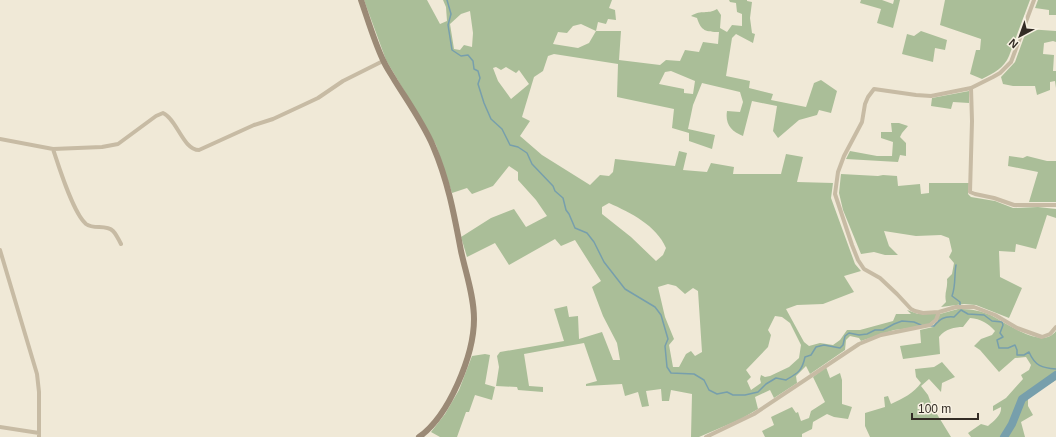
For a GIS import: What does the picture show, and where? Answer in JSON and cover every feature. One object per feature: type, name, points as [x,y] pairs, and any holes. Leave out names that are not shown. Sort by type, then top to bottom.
[{"type":"street","points":[[361,0],[383,61],[429,138],[447,183],[473,306],[474,334],[461,377],[451,399],[440,417],[419,437]]},
{"type":"street","points":[[1034,0],[1011,62],[1000,73],[971,88],[931,96],[874,88],[865,104],[862,122],[844,156],[836,180],[835,194],[858,260],[864,269],[880,278],[911,309],[923,313],[939,312],[956,307],[974,307],[995,315],[1017,328],[1042,337],[1050,334],[1056,327]]},
{"type":"street","points":[[0,139],[53,149],[102,147],[118,144],[156,116],[163,113],[169,117],[188,144],[194,149],[199,150],[254,125],[273,119],[318,98],[343,81],[383,61]]},
{"type":"street","points":[[971,88],[972,121],[970,192],[1014,205],[1056,205]]},
{"type":"street","points":[[53,149],[69,192],[81,218],[91,226],[111,229],[121,244]]},
{"type":"street","points":[[0,250],[37,374],[39,392],[39,435],[0,427]]},
{"type":"street","points":[[706,437],[754,414],[859,344],[882,335],[930,325],[936,320],[939,312]]},
{"type":"green space","points":[[364,0],[427,0],[440,24],[447,21],[446,7],[443,0],[612,0],[609,8],[615,10],[616,20],[608,19],[606,24],[598,22],[596,31],[621,31],[619,60],[660,65],[666,60],[680,61],[685,50],[699,52],[703,42],[718,44],[719,32],[705,30],[700,26],[697,18],[691,16],[717,9],[721,15],[720,28],[727,32],[732,25],[742,26],[742,14],[737,12],[736,3],[730,2],[729,0],[747,0],[752,2],[750,18],[752,33],[755,34],[753,43],[736,34],[732,38],[726,76],[750,81],[749,88],[773,94],[771,100],[806,107],[814,83],[821,80],[837,91],[831,113],[819,110],[817,115],[799,120],[778,138],[773,131],[777,106],[752,101],[743,136],[732,129],[727,120],[727,111],[740,112],[743,102],[740,92],[702,83],[693,105],[688,129],[715,135],[712,149],[689,141],[689,133],[672,128],[674,109],[617,97],[618,64],[554,54],[548,56],[543,71],[534,77],[522,117],[530,121],[520,136],[542,155],[590,185],[600,175],[609,176],[613,172],[615,159],[675,166],[679,151],[687,153],[683,170],[707,172],[711,163],[734,167],[733,174],[781,174],[786,154],[803,157],[797,182],[833,183],[831,198],[855,264],[861,271],[844,276],[854,292],[823,304],[797,305],[786,309],[804,342],[809,346],[820,343],[833,345],[840,340],[847,330],[860,330],[893,321],[896,314],[911,314],[907,310],[918,314],[937,314],[935,319],[929,324],[919,327],[894,330],[861,341],[859,338],[850,336],[846,340],[845,350],[810,374],[806,366],[796,376],[797,383],[774,398],[770,390],[755,397],[758,409],[741,419],[699,437],[691,437],[692,394],[671,390],[669,401],[662,401],[661,389],[646,391],[649,406],[642,407],[638,392],[625,396],[622,384],[586,386],[586,384],[597,381],[584,343],[524,354],[529,386],[543,387],[543,392],[518,390],[517,387],[496,386],[499,367],[497,356],[500,352],[564,341],[554,309],[567,306],[569,317],[578,316],[579,339],[602,332],[613,360],[620,360],[617,343],[603,316],[592,287],[601,281],[575,240],[561,246],[555,239],[509,265],[495,243],[467,257],[461,237],[491,218],[514,209],[526,227],[547,216],[536,200],[518,180],[518,172],[509,166],[493,186],[472,194],[467,188],[452,193],[436,145],[386,60]],"holes":[[[470,11],[473,33],[472,47],[464,45],[460,50],[454,49],[450,24],[461,14]],[[581,24],[596,31],[589,43],[578,48],[553,44],[558,32],[567,33],[573,26]],[[496,67],[501,70],[506,67],[516,73],[519,70],[529,84],[511,99],[498,81],[493,68]],[[671,71],[695,81],[693,94],[684,93],[684,89],[659,84],[665,72]],[[609,203],[642,221],[662,240],[666,248],[663,255],[656,261],[631,237],[602,214],[602,207]],[[668,284],[676,286],[685,294],[693,288],[698,291],[702,352],[695,356],[691,351],[686,354],[679,367],[673,367],[669,345],[674,339],[665,317],[658,287]],[[775,316],[782,317],[790,323],[801,345],[799,358],[789,367],[770,376],[765,377],[761,375],[761,383],[751,390],[747,381],[751,377],[746,370],[768,347],[771,335],[768,330]]]},
{"type":"green space","points":[[861,0],[882,0],[893,4],[894,0],[900,0],[893,28],[877,23],[881,9],[860,3]]},
{"type":"green space","points":[[945,0],[1030,0],[1007,60],[991,75],[982,79],[970,74],[976,50],[980,50],[981,39],[940,25]]},
{"type":"green space","points":[[1038,0],[1056,0],[1056,15],[1049,15],[1049,10],[1035,8]]},
{"type":"green space","points":[[1027,29],[1056,31],[1056,42],[1053,41],[1044,43],[1043,54],[1054,55],[1053,71],[1056,71],[1056,88],[1055,81],[1050,82],[1050,90],[1037,95],[1035,86],[1013,86],[1003,84],[1001,77],[1015,62]]},
{"type":"green space","points":[[921,31],[947,40],[945,50],[935,48],[933,62],[902,54],[907,34],[914,36]]},
{"type":"green space","points":[[969,91],[969,103],[953,102],[951,109],[931,106],[932,98]]},
{"type":"green space","points":[[891,123],[899,123],[908,126],[900,137],[906,143],[906,156],[900,155],[898,162],[846,159],[850,151],[877,156],[892,156],[893,142],[881,138],[881,132],[892,132]]},
{"type":"green space","points":[[1009,156],[1023,158],[1027,156],[1047,161],[1056,161],[1056,202],[1029,202],[1038,172],[1008,166]]},
{"type":"green space","points":[[841,174],[897,176],[898,186],[920,184],[921,194],[929,193],[929,183],[969,183],[968,194],[971,197],[995,201],[1013,208],[1038,207],[1056,209],[1056,218],[1047,215],[1036,249],[1016,244],[1015,252],[999,251],[1000,277],[1022,288],[1009,318],[976,305],[964,304],[941,307],[946,302],[945,296],[947,279],[952,274],[954,263],[949,257],[952,251],[949,238],[941,235],[916,236],[884,231],[889,246],[898,255],[885,255],[874,252],[861,254],[843,210],[839,193]]},
{"type":"green space","points":[[958,309],[973,310],[984,313],[1032,336],[1041,338],[1049,336],[1056,331],[1056,380],[1028,397],[1028,406],[1033,415],[1021,422],[1025,437],[971,437],[968,433],[981,424],[988,426],[997,418],[1001,407],[993,411],[993,406],[1006,398],[1023,379],[1021,375],[1029,370],[1031,365],[1026,357],[1015,358],[999,372],[980,350],[974,346],[981,339],[992,335],[995,331],[981,320],[970,318],[963,327],[957,327],[944,332],[939,337],[940,354],[903,359],[900,346],[921,343],[920,330],[933,327],[940,314]]},
{"type":"green space","points":[[485,354],[490,355],[485,384],[495,387],[492,400],[475,395],[469,412],[466,412],[457,437],[440,437],[431,432],[445,414],[459,390],[472,356]]},
{"type":"green space","points":[[942,362],[955,377],[942,383],[941,392],[929,379],[921,386],[928,395],[932,406],[951,437],[870,437],[865,426],[865,413],[885,407],[884,397],[888,396],[891,404],[915,390],[921,383],[916,377],[915,369],[934,367]]},
{"type":"green space","points":[[826,367],[830,378],[840,373],[842,380],[842,404],[852,407],[848,419],[834,417],[827,414],[813,422],[812,429],[802,434],[802,437],[765,437],[762,431],[774,425],[771,417],[792,407],[796,413],[798,412],[801,421],[809,418],[811,411],[825,402],[813,377]]},
{"type":"waterway","points":[[447,0],[451,14],[448,25],[452,50],[461,56],[468,55],[473,61],[474,69],[478,71],[480,78],[478,84],[491,119],[502,129],[510,145],[518,147],[527,153],[532,164],[563,198],[566,210],[575,228],[587,233],[594,242],[604,262],[625,289],[655,307],[661,315],[668,339],[665,346],[667,367],[671,373],[694,374],[704,380],[709,390],[717,394],[727,392],[733,395],[745,395],[758,392],[766,384],[776,378],[786,380],[794,375],[801,369],[805,357],[811,355],[816,347],[824,345],[840,348],[843,345],[845,336],[849,333],[859,335],[867,334],[875,330],[883,330],[902,321],[914,322],[921,325]]},
{"type":"waterway","points":[[956,265],[952,296],[960,302],[960,306]]},
{"type":"waterway","points":[[931,326],[934,326],[940,320],[945,318],[954,317],[961,310],[968,314],[984,315],[992,321],[1002,322],[1003,325],[1000,333],[1003,337],[997,340],[999,348],[1008,348],[1015,345],[1017,355],[1024,355],[1029,352],[1036,363],[1043,367],[1056,369]]},
{"type":"waterway","points":[[1004,437],[1012,424],[1022,399],[1056,375]]}]
